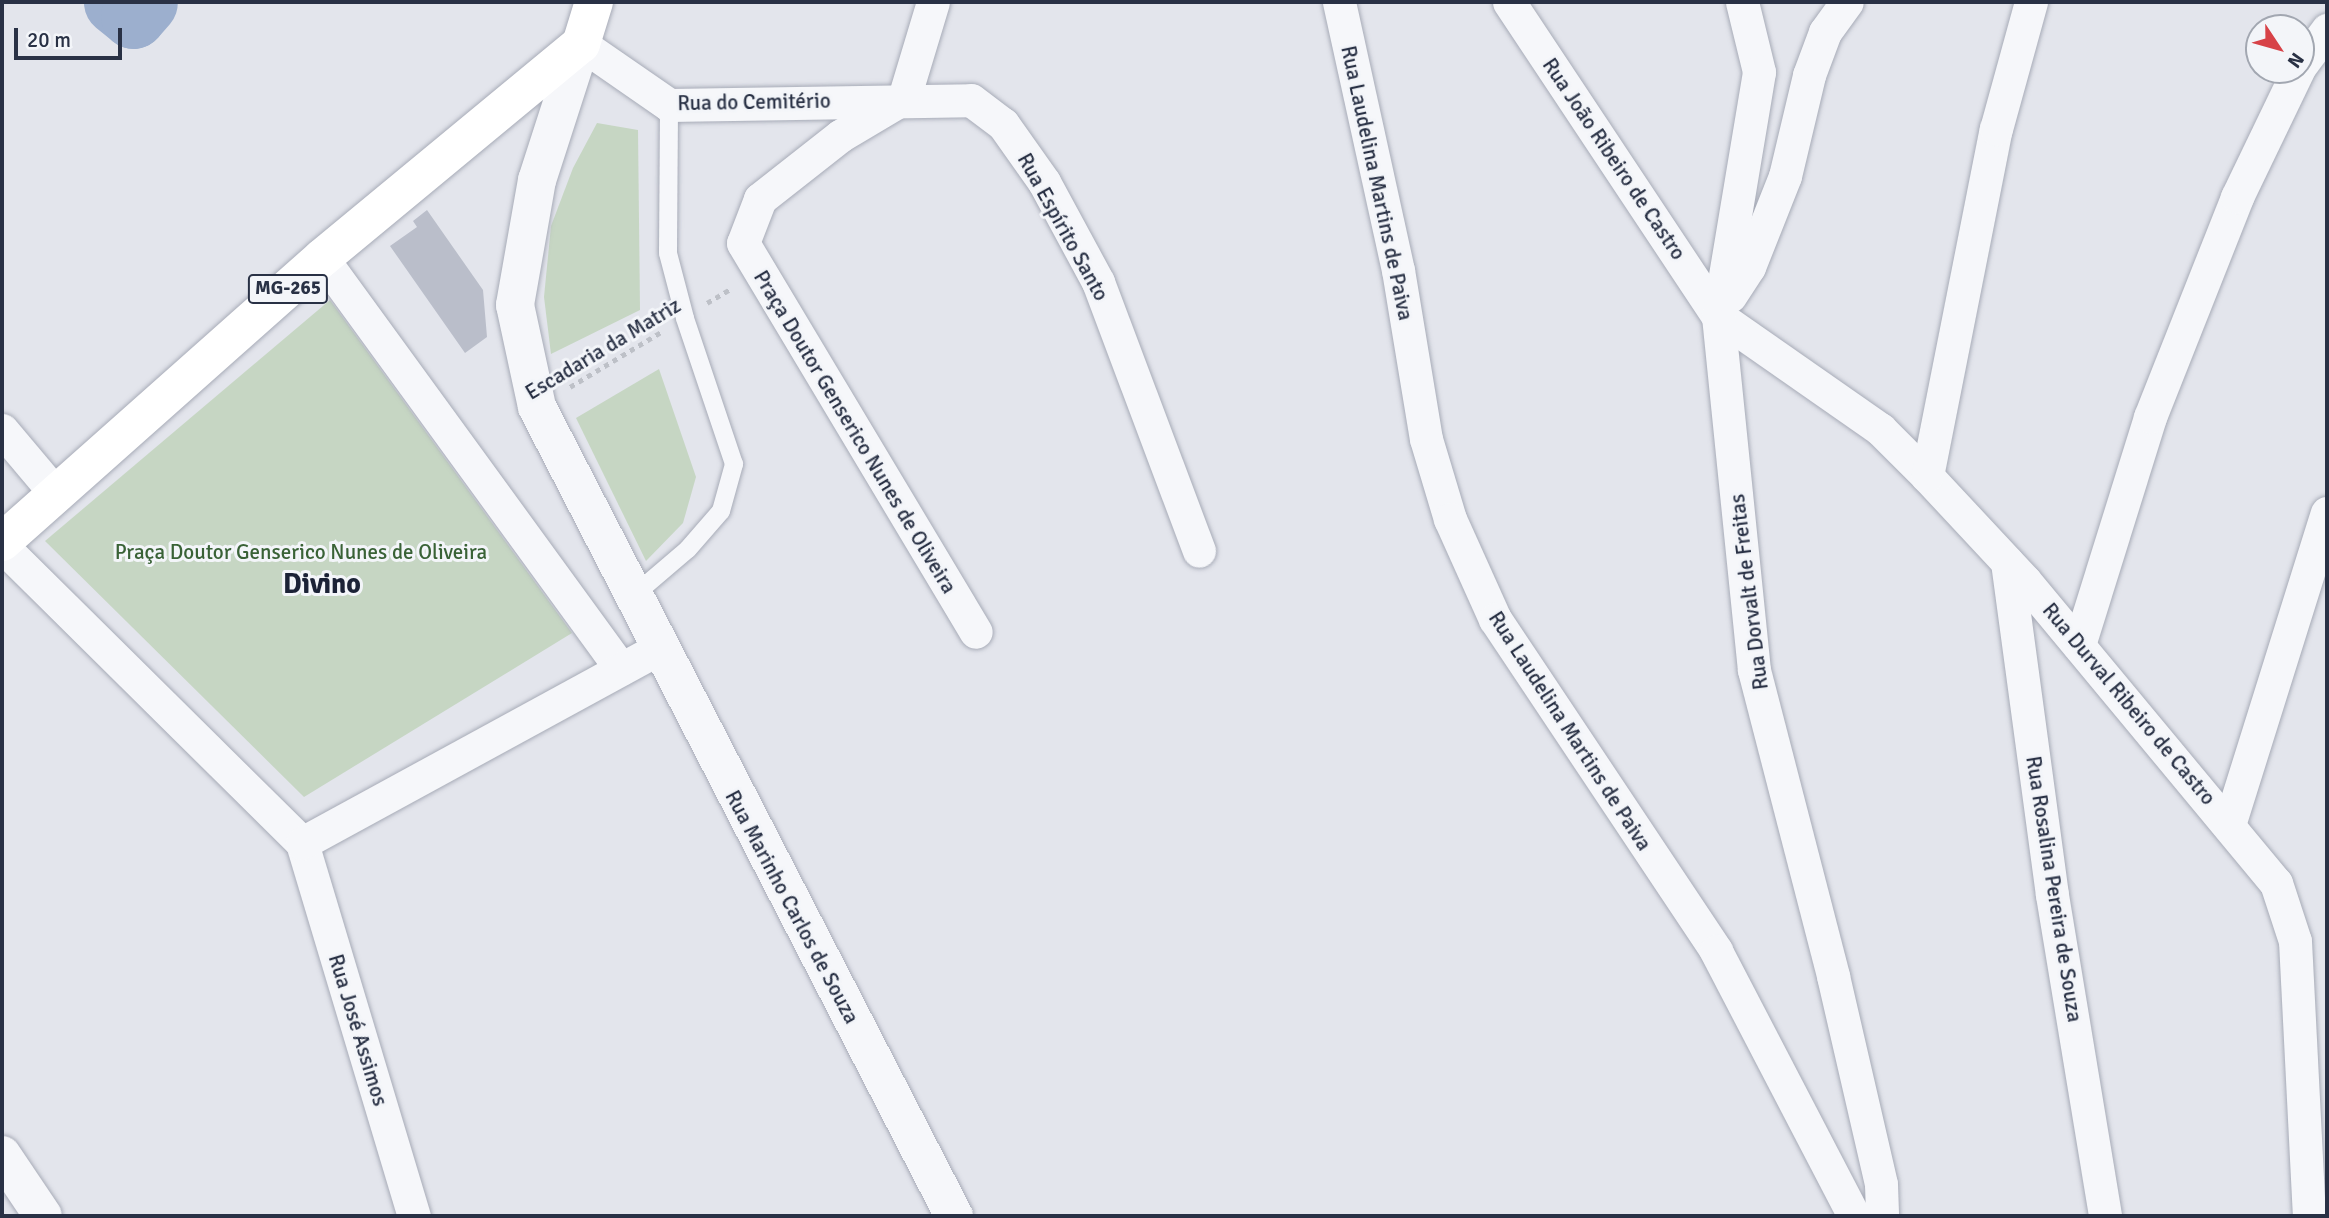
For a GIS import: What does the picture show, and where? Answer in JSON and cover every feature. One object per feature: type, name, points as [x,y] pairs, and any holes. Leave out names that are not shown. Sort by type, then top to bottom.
[{"type":"main road","points":[[581,44],[594,2]]},
{"type":"main road","name":"MG-265","points":[[2,544],[55,493],[322,258],[581,44]]},
{"type":"street","points":[[904,98],[933,2]]},
{"type":"street","name":"Rua Laudelina Martins de Paiva","points":[[1339,2],[1398,270],[1426,439],[1450,519],[1495,619],[1716,951],[1854,1216]]},
{"type":"street","name":"Rua João Ribeiro de Castro","points":[[1509,2],[1718,316]]},
{"type":"street","name":"Rua Dorvalt de Freitas","points":[[1742,2],[1759,72],[1718,316],[1754,670],[1833,976],[1881,1184],[1882,1216]]},
{"type":"street","points":[[1718,316],[1749,267],[1785,176],[1809,75],[1825,32],[1847,2]]},
{"type":"street","points":[[1927,476],[1996,129],[2031,2]]},
{"type":"street","points":[[2315,46],[2327,30]]},
{"type":"street","name":"Rua do Cemitério","points":[[581,44],[669,105],[904,98]]},
{"type":"street","points":[[581,44],[537,180],[515,305],[537,407],[633,596]]},
{"type":"street","points":[[2078,645],[2150,417],[2237,197],[2291,84]]},
{"type":"street","name":"Praça Doutor Genserico Nunes de Oliveira","points":[[904,98],[840,135],[760,199],[743,243],[757,272],[976,632]]},
{"type":"street","name":"Rua Espírito Santo","points":[[904,98],[971,100],[1003,124],[1044,182],[1098,282],[1199,551]]},
{"type":"street","points":[[322,258],[621,669]]},
{"type":"street","name":"Rua Durval Ribeiro de Castro","points":[[1718,316],[1880,429],[1927,476],[2007,562],[2276,883],[2295,941],[2309,1216]]},
{"type":"street","points":[[2,430],[55,493]]},
{"type":"street","points":[[2229,825],[2327,513]]},
{"type":"street","points":[[2,544],[302,843],[658,649]]},
{"type":"street","name":"Rua Rosalina Pereira de Souza","points":[[2007,562],[2052,895],[2105,1216]]},
{"type":"street","name":"Rua Marinho Carlos de Souza","points":[[633,596],[658,649],[954,1216]]},
{"type":"street","name":"Rua José Assimos","points":[[302,843],[414,1216]]},
{"type":"street","points":[[2,1155],[43,1216]]},
{"type":"lane","points":[[633,596],[688,549],[722,511],[734,464],[685,318],[668,253],[669,105]]},
{"type":"path","name":"Escadaria da Matriz","points":[[537,407],[757,272]]},
{"type":"green space","points":[[597,123],[638,130],[640,310],[551,354],[544,297],[551,226],[573,168]]},
{"type":"green space","name":"Praça Doutor Genserico Nunes de Oliveira","points":[[330,300],[572,633],[304,797],[45,541]]},
{"type":"green space","points":[[659,369],[696,477],[683,523],[646,561],[576,418]]},
{"type":"building","points":[[427,210],[483,290],[487,337],[465,353],[390,246],[417,227],[413,221]]},
{"type":"waterway","points":[[116,2],[133,16],[145,2]]},
{"type":"district","name":"Divino","points":[[322,584]]}]
